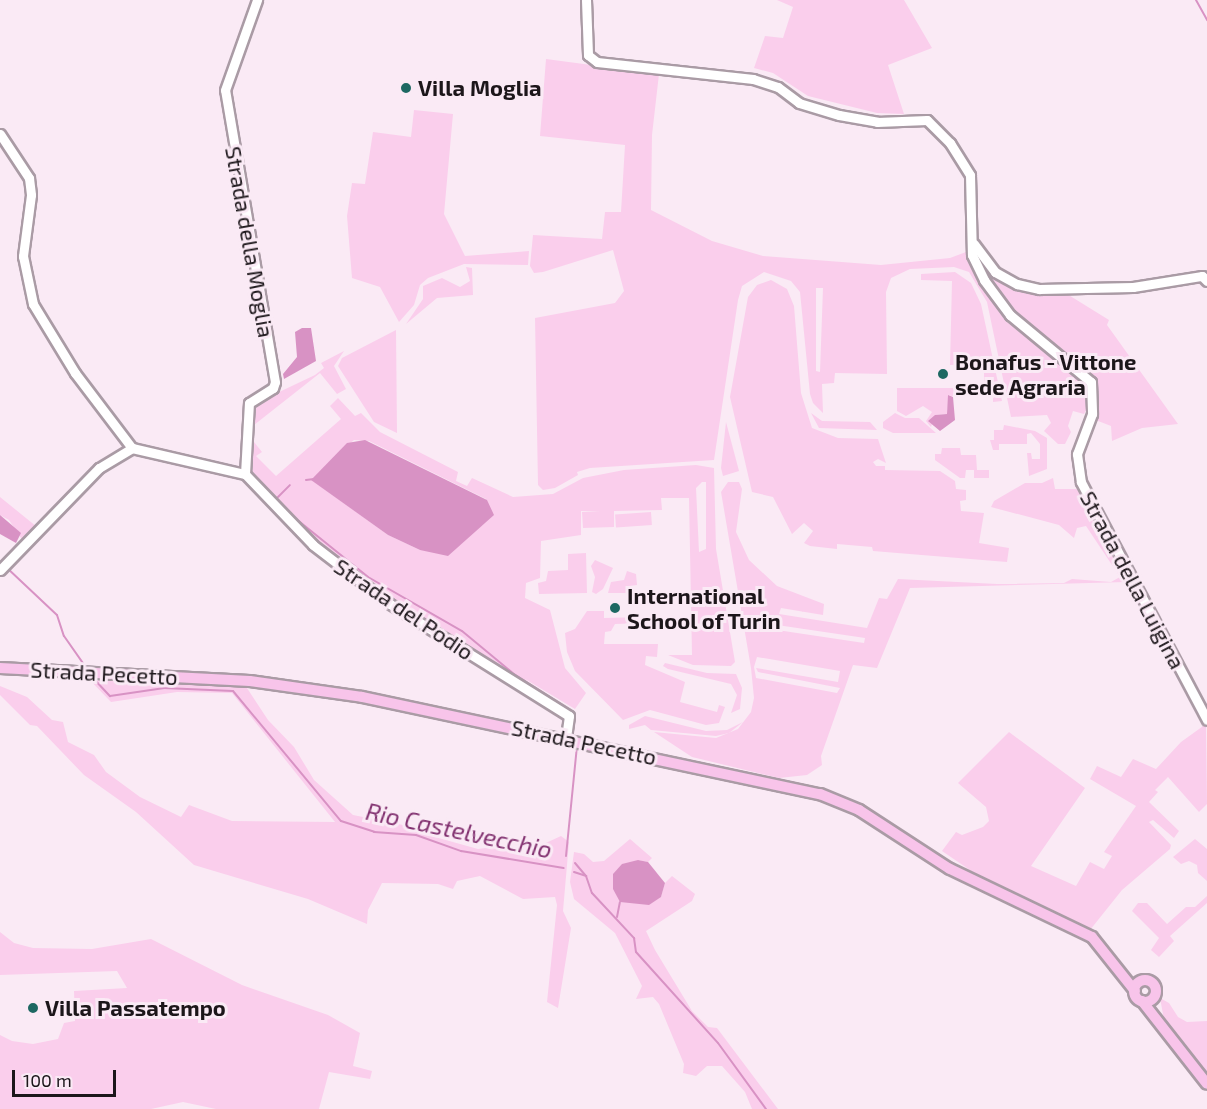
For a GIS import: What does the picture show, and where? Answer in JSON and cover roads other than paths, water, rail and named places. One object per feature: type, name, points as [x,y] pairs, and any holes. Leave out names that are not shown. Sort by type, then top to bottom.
[{"type":"main road","name":"Strada Pecetto","points":[[0,668],[250,681],[362,696],[566,737],[838,800],[950,869],[1092,937],[1207,1084]]},
{"type":"main road","name":"Strada Pecetto","points":[[1118,968],[1154,985],[1154,997],[1162,1025]]},
{"type":"main road","points":[[1135,991],[1142,981]]},
{"type":"main road","points":[[1142,1001],[1154,997]]},
{"type":"street","name":"Strada della Moglia","points":[[245,474],[249,403],[273,388],[275,382],[225,90],[257,0]]},
{"type":"street","name":"Strada della Luigina","points":[[586,0],[588,55],[597,62],[753,79],[778,87],[799,103],[871,121],[927,120],[950,142],[970,175],[974,260],[1003,307],[1091,382],[1092,414],[1077,454],[1081,482],[1096,516],[1207,720]]},
{"type":"street","points":[[0,134],[29,178],[23,256],[33,304],[75,373],[132,448],[245,474]]},
{"type":"street","points":[[974,244],[995,272],[1017,284],[1039,289],[1133,287],[1202,276],[1207,281]]},
{"type":"street","points":[[0,570],[91,476],[132,448]]},
{"type":"street","name":"Strada del Podio","points":[[245,474],[268,502],[313,545],[390,604],[569,716],[566,737]]},
{"type":"waterway","points":[[1196,0],[1207,20]]},
{"type":"waterway","points":[[266,397],[279,391]]},
{"type":"waterway","points":[[248,471],[265,488]]},
{"type":"waterway","points":[[306,480],[314,479]]},
{"type":"waterway","points":[[275,500],[290,485]]},
{"type":"waterway","points":[[290,514],[368,577],[462,631],[514,674],[570,710]]},
{"type":"waterway","name":"Rio Castelvecchio","points":[[6,567],[57,615],[64,636],[85,666]]},
{"type":"waterway","name":"Rio Castelvecchio","points":[[93,678],[110,696],[164,688],[233,691],[341,821],[374,832],[416,835],[461,851],[564,868]]},
{"type":"waterway","points":[[566,856],[577,746]]},
{"type":"waterway","points":[[575,863],[585,875]]},
{"type":"waterway","name":"Rio Castelvecchio","points":[[574,872],[586,876],[592,893],[634,938],[636,952],[718,1043],[766,1109]]},
{"type":"waterway","points":[[617,917],[620,902]]},
{"type":"place","name":"Villa Moglia","points":[[406,88]]},
{"type":"place","name":"Bonafus - Vittone sede Agraria","points":[[943,374]]},
{"type":"place","name":"International School of Turin","points":[[615,608]]},
{"type":"place","name":"Villa Passatempo","points":[[33,1008]]}]
